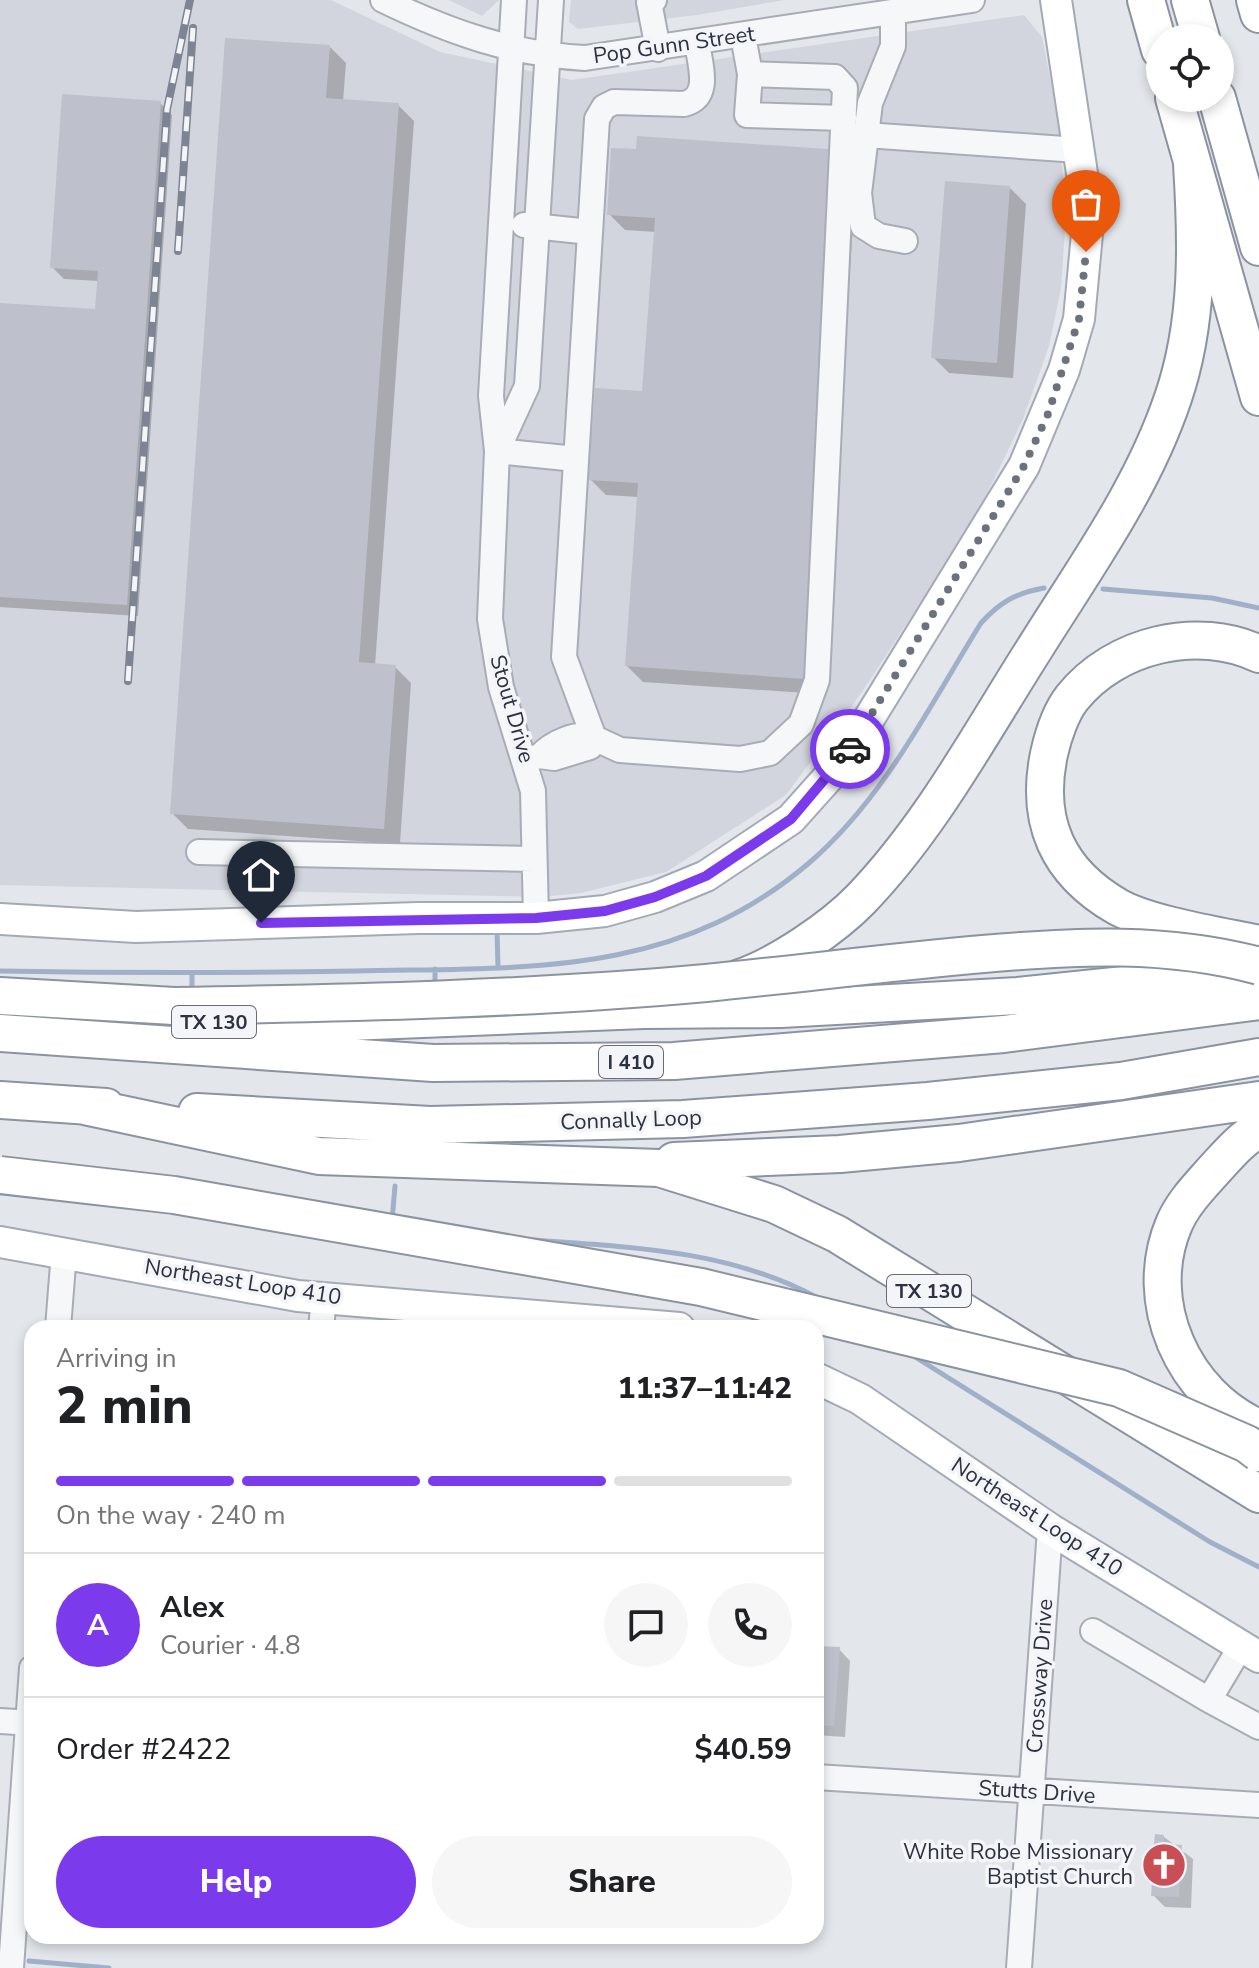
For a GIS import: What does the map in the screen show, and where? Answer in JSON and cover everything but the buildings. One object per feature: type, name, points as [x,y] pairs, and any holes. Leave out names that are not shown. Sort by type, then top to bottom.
[{"type":"highway","points":[[1146,0],[1153,24]]},
{"type":"highway","points":[[1190,0],[1197,24]]},
{"type":"highway","points":[[1255,0],[1259,14]]},
{"type":"highway","points":[[1178,112],[1259,397]]},
{"type":"highway","points":[[1221,112],[1259,247]]},
{"type":"highway","points":[[643,1010],[761,971],[859,902],[920,832],[1147,465],[1174,395],[1194,301],[1197,240],[1192,164]]},
{"type":"highway","points":[[1259,654],[1240,645],[1202,638],[1155,645],[1101,670],[1071,699],[1052,741],[1043,785],[1048,828],[1062,856],[1082,880],[1119,908],[1259,944]]},
{"type":"highway","points":[[0,996],[174,1006],[479,1000],[707,983],[879,963],[1071,947],[1184,949],[1259,968]]},
{"type":"highway","name":"TX 130","points":[[0,1014],[183,1022],[781,1009],[1018,996],[1259,968]]},
{"type":"highway","name":"I 410","points":[[0,1033],[433,1063],[674,1061],[1004,1034],[1259,1001]]},
{"type":"highway","name":"Connally Loop","points":[[0,1100],[430,1125],[683,1119],[928,1101],[1091,1084],[1259,1057]]},
{"type":"highway","points":[[569,1167],[915,1147],[1259,1100]]},
{"type":"highway","name":"TX 130","points":[[84,1106],[319,1156],[659,1168],[719,1184],[787,1210],[837,1234],[1259,1494]]},
{"type":"highway","points":[[1259,1129],[1247,1136],[1189,1197],[1174,1222],[1165,1251],[1161,1281],[1165,1312],[1182,1358],[1197,1383],[1216,1403],[1259,1428]]},
{"type":"highway","points":[[0,1175],[174,1195],[701,1287],[1119,1388],[1247,1444],[1259,1453]]},
{"type":"main road","points":[[0,919],[136,927],[418,918],[536,918],[605,911],[655,897],[706,876],[791,819],[843,761],[1024,466],[1048,414],[1079,319],[1087,234],[1056,0]]},
{"type":"main road","name":"Northeast Loop 410","points":[[0,1242],[324,1298],[584,1320]]},
{"type":"main road","name":"Northeast Loop 410","points":[[824,1382],[860,1399],[1050,1529],[1250,1652]]},
{"type":"street","name":"Pop Gunn Street","points":[[383,0],[427,10],[466,38],[585,58],[743,36],[860,8],[893,12],[972,0]]},
{"type":"street","name":"Stout Drive","points":[[514,0],[491,396],[497,451],[490,619],[501,687],[533,758],[536,918]]},
{"type":"street","name":"Stout Drive","points":[[497,451],[527,386],[551,0]]},
{"type":"street","points":[[650,1],[658,49]]},
{"type":"street","points":[[893,12],[893,46],[870,103],[859,193],[863,226],[879,236],[905,241]]},
{"type":"street","points":[[743,36],[750,74],[747,115],[844,118]]},
{"type":"street","points":[[590,740],[564,657],[597,119],[604,107],[614,102],[695,101],[701,95],[702,79],[697,43]]},
{"type":"street","points":[[533,758],[554,758],[590,740],[620,750],[740,759],[770,753],[801,724],[817,680],[845,88],[835,77],[750,74]]},
{"type":"street","points":[[866,135],[1078,150]]},
{"type":"street","points":[[502,222],[590,232]]},
{"type":"street","points":[[497,451],[576,459]]},
{"type":"street","points":[[199,852],[534,859]]},
{"type":"street","points":[[59,1320],[64,1252]]},
{"type":"street","points":[[322,1320],[324,1298]]},
{"type":"street","name":"Crossway Drive","points":[[1019,1968],[1050,1529]]},
{"type":"street","points":[[1093,1631],[1259,1727]]},
{"type":"street","points":[[1209,1700],[1250,1652]]},
{"type":"street","points":[[0,1721],[24,1723]]},
{"type":"street","name":"Stutts Drive","points":[[824,1778],[1259,1805]]},
{"type":"street","points":[[11,1968],[24,1800]]},
{"type":"shaded area","points":[[0,0],[331,0],[440,52],[572,80],[1024,15],[1042,37],[1058,118],[1066,214],[1061,288],[1049,346],[1023,419],[974,521],[862,692],[786,795],[666,872],[581,893],[541,897],[0,885]]},
{"type":"shaded area","points":[[449,0],[499,0],[482,16]]},
{"type":"shaded area","points":[[571,0],[784,0],[697,15],[578,29],[569,22]]},
{"type":"waterway","points":[[0,971],[267,972],[536,966],[594,959],[650,947],[704,928],[757,901],[809,863],[836,838],[904,750],[981,623],[1009,600],[1044,588]]},
{"type":"waterway","points":[[1103,589],[1212,598],[1259,608]]},
{"type":"waterway","points":[[497,930],[498,968]]},
{"type":"waterway","points":[[435,969],[435,988]]},
{"type":"waterway","points":[[192,973],[192,993]]},
{"type":"waterway","points":[[392,1221],[395,1186]]},
{"type":"waterway","points":[[533,1240],[643,1249],[715,1260],[784,1282],[818,1298]]},
{"type":"waterway","points":[[912,1355],[1210,1542],[1259,1567]]},
{"type":"waterway","points":[[29,1961],[109,1968]]},
{"type":"railway","points":[[128,681],[167,109],[190,0]]},
{"type":"railway","points":[[178,251],[193,28]]},
{"type":"way so far","points":[[850,749],[1024,466],[1048,414],[1079,319],[1086,252]]},
{"type":"place","name":"White Robe Missionary Baptist Church","points":[[1164,1865]]},
{"type":"route","points":[[261,923],[536,918],[605,911],[655,897],[706,876],[791,819],[850,749]]}]
